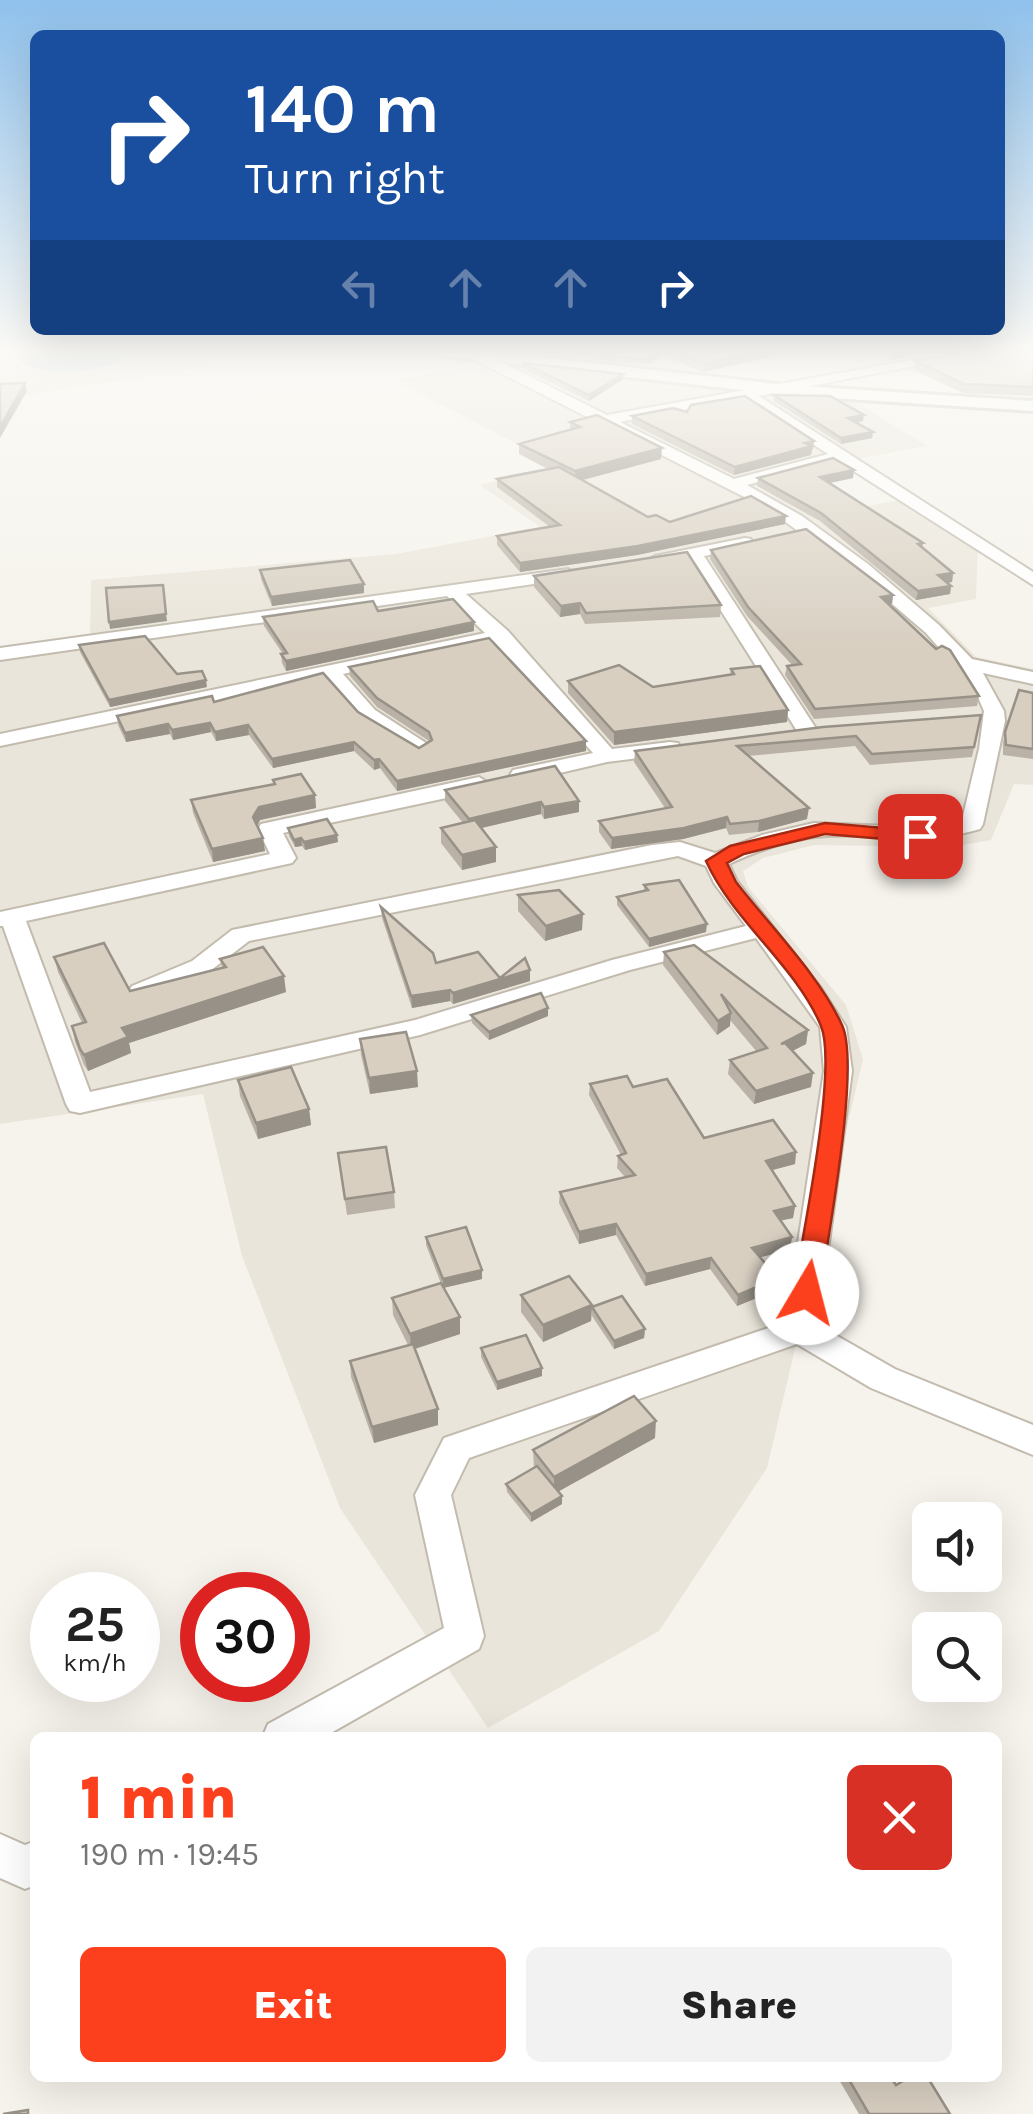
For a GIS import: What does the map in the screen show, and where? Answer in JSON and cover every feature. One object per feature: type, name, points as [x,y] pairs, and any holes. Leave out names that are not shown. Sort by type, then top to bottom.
[{"type":"street","points":[[141,992],[201,966],[241,935],[652,852],[680,849],[716,861],[737,850],[825,828],[920,836],[972,824],[987,692],[889,591],[812,528],[664,450]]},
{"type":"street","points":[[829,450],[1033,580]]},
{"type":"street","points":[[732,484],[839,456]]},
{"type":"street","points":[[638,564],[812,528]]},
{"type":"street","points":[[694,554],[805,730]]},
{"type":"street","points":[[0,654],[591,571]]},
{"type":"street","points":[[450,590],[564,702],[607,756]]},
{"type":"street","points":[[0,740],[500,635]]},
{"type":"street","points":[[963,663],[1033,678]]},
{"type":"street","points":[[330,671],[368,714],[418,748]]},
{"type":"street","points":[[698,744],[607,756],[268,828],[284,858],[6,917],[80,1104],[420,1026],[621,965],[759,930]]},
{"type":"street","points":[[716,861],[726,884],[833,1027],[838,1071],[802,1330]]},
{"type":"street","points":[[802,1330],[835,1357],[1033,1441]]},
{"type":"street","points":[[293,1732],[465,1636],[433,1496],[456,1448],[802,1330]]},
{"type":"street","points":[[0,1856],[25,1867],[30,1865]]},
{"type":"shaded area","points":[[527,450],[907,450],[755,487],[816,516],[904,499],[978,540],[976,599],[928,608],[976,657],[1033,669],[1033,785],[1014,784],[991,840],[951,847],[814,845],[763,858],[743,871],[748,887],[846,1005],[863,1059],[767,1468],[659,1631],[488,1728],[340,1508],[242,1256],[203,1094],[0,1124],[0,649],[90,636],[91,580],[396,554],[540,527],[480,485],[559,466]]},
{"type":"building","points":[[531,450],[656,450],[575,471]]},
{"type":"building","points":[[700,450],[799,450],[735,467]]},
{"type":"building","points":[[833,458],[854,470],[820,477],[923,543],[918,544],[953,573],[938,575],[951,586],[918,591],[821,513],[758,478]]},
{"type":"building","points":[[559,467],[648,517],[656,515],[670,522],[751,496],[786,516],[638,546],[520,563],[497,536],[560,525],[497,479]]},
{"type":"building","points":[[806,529],[893,595],[881,597],[936,649],[942,646],[950,650],[979,696],[815,709],[787,666],[801,664],[748,607],[711,550]]},
{"type":"building","points":[[687,552],[721,605],[586,613],[580,603],[561,606],[534,576]]},
{"type":"building","points":[[350,560],[364,584],[271,597],[260,570]]},
{"type":"building","points":[[163,585],[166,614],[109,622],[106,588]]},
{"type":"building","points":[[453,599],[474,622],[286,661],[281,654],[287,653],[263,617],[373,601],[378,611]]},
{"type":"building","points":[[145,636],[177,674],[202,671],[206,680],[109,700],[79,645]]},
{"type":"building","points":[[489,638],[586,741],[397,781],[379,759],[374,760],[354,742],[272,759],[248,725],[215,732],[210,723],[172,730],[168,724],[125,733],[117,716],[212,696],[214,702],[323,673],[358,712],[419,748],[432,740],[429,732],[377,698],[349,667]]},
{"type":"building","points":[[619,665],[653,687],[760,666],[788,710],[614,732],[568,681]]},
{"type":"building","points":[[1019,690],[1033,693],[1033,749],[1006,745],[1005,732]]},
{"type":"building","points":[[981,715],[974,747],[872,754],[856,736],[737,746],[809,808],[759,821],[730,824],[727,817],[684,828],[612,838],[599,821],[672,807],[635,751],[823,727]]},
{"type":"building","points":[[555,766],[579,801],[544,807],[541,802],[469,819],[445,790]]},
{"type":"building","points":[[301,774],[315,795],[259,807],[253,817],[263,838],[212,849],[191,800],[275,784],[273,780]]},
{"type":"building","points":[[327,819],[337,835],[304,842],[301,838],[294,840],[288,828]]},
{"type":"building","points":[[475,820],[496,847],[462,855],[441,828]]},
{"type":"building","points":[[679,880],[707,924],[649,939],[617,897],[648,890],[644,885]]},
{"type":"building","points":[[559,890],[583,914],[546,926],[518,895]]},
{"type":"building","points":[[381,907],[433,953],[436,963],[478,952],[500,978],[525,958],[530,970],[453,993],[450,990],[411,996]]},
{"type":"building","points":[[104,943],[130,991],[226,967],[220,959],[263,947],[284,976],[122,1028],[128,1037],[84,1055],[72,1026],[86,1022],[54,957]]},
{"type":"building","points":[[694,945],[808,1030],[781,1044],[785,1043],[813,1073],[756,1091],[730,1060],[767,1048],[721,994],[731,1013],[718,1021],[664,952]]},
{"type":"building","points":[[541,993],[548,1008],[489,1032],[471,1015]]},
{"type":"building","points":[[406,1032],[417,1071],[369,1078],[360,1039]]},
{"type":"building","points":[[291,1067],[309,1109],[256,1123],[238,1080]]},
{"type":"building","points":[[627,1076],[633,1087],[667,1079],[704,1138],[773,1120],[796,1152],[766,1161],[795,1206],[774,1211],[792,1237],[752,1248],[778,1278],[738,1295],[711,1258],[646,1274],[616,1224],[579,1232],[560,1192],[635,1175],[618,1156],[626,1153],[590,1084]]},
{"type":"building","points":[[386,1147],[394,1192],[345,1199],[338,1153]]},
{"type":"building","points":[[466,1227],[482,1270],[443,1279],[426,1237]]},
{"type":"building","points":[[569,1276],[592,1305],[543,1325],[521,1295]]},
{"type":"building","points":[[441,1283],[460,1317],[410,1334],[392,1298]]},
{"type":"building","points":[[622,1296],[645,1329],[614,1341],[592,1307]]},
{"type":"building","points":[[526,1335],[542,1368],[497,1382],[481,1348]]},
{"type":"building","points":[[413,1344],[438,1409],[372,1427],[350,1361]]},
{"type":"building","points":[[634,1396],[656,1421],[554,1477],[533,1450]]},
{"type":"building","points":[[537,1466],[562,1496],[531,1514],[506,1484]]},
{"type":"building","points":[[850,2082],[930,2082],[950,2114],[869,2114]]},
{"type":"route","points":[[807,1293],[838,1071],[833,1027],[726,884],[716,861],[737,850],[825,828],[920,836]]}]
